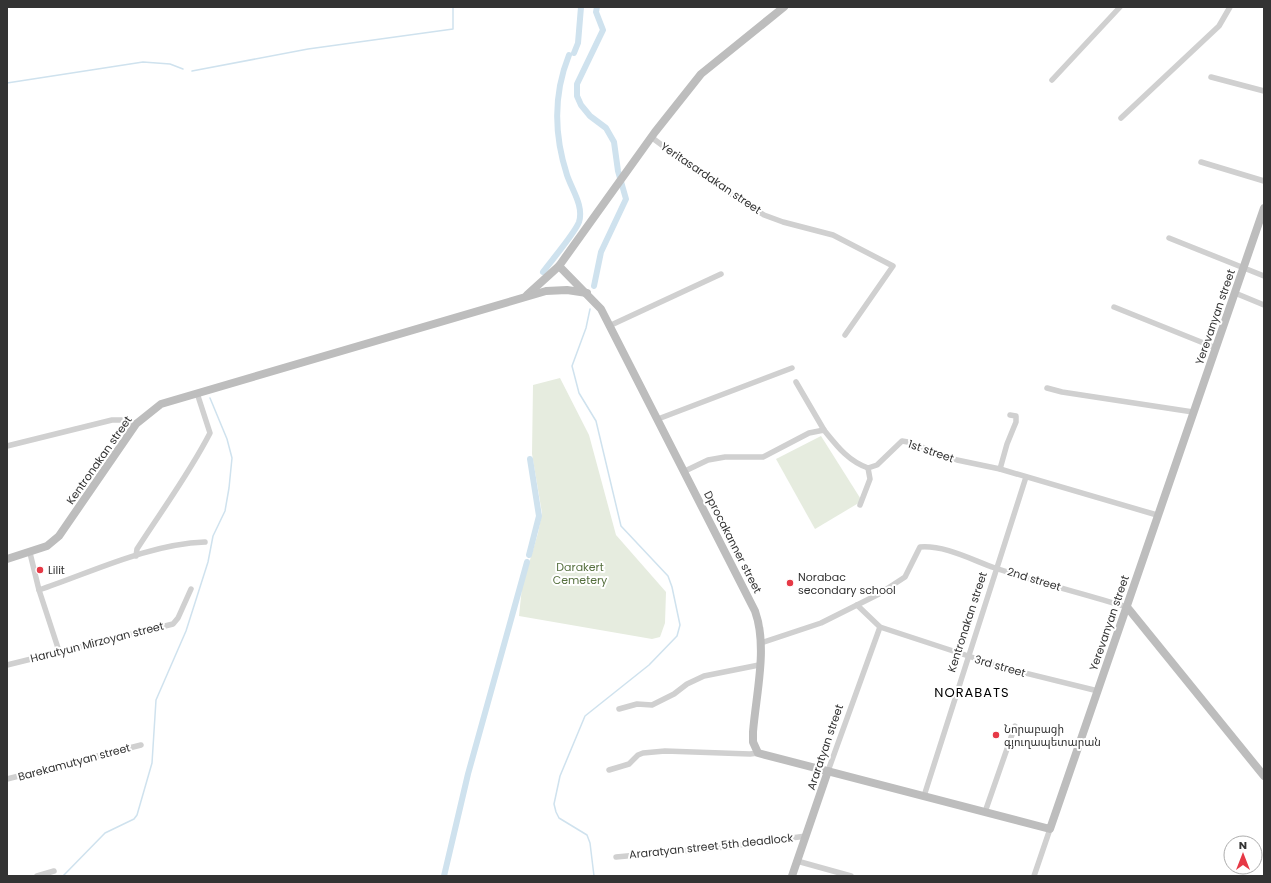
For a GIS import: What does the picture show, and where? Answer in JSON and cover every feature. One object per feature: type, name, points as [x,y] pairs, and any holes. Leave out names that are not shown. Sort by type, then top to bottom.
[{"type":"main road","points":[[525,298],[559,266],[651,137],[701,74],[784,7]]},
{"type":"main road","name":"Yerevanyan street","points":[[1050,829],[1264,208]]},
{"type":"main road","name":"Dprocakanner street","points":[[559,266],[587,293],[600,310],[658,418],[755,611],[760,626],[761,643],[753,732],[753,742],[758,753]]},
{"type":"main road","name":"Kentronakan street","points":[[7,559],[30,553],[47,546],[59,536],[136,424],[161,404],[546,291],[567,290],[587,293]]},
{"type":"main road","points":[[1127,607],[1264,776]]},
{"type":"main road","points":[[758,753],[1050,829]]},
{"type":"main road","name":"Araratyan street","points":[[792,876],[828,771]]},
{"type":"street","points":[[1052,80],[1120,7]]},
{"type":"street","points":[[1121,118],[1219,26],[1230,7]]},
{"type":"street","points":[[1210,77],[1264,91]]},
{"type":"street","name":"Yeritasardakan street","points":[[651,137],[709,180],[764,215],[783,222],[833,235],[893,266],[845,335]]},
{"type":"street","points":[[1201,162],[1264,181]]},
{"type":"street","points":[[1169,238],[1264,276]]},
{"type":"street","points":[[609,326],[721,274]]},
{"type":"street","points":[[1235,293],[1264,306]]},
{"type":"street","points":[[1114,307],[1216,348]]},
{"type":"street","points":[[658,418],[792,368]]},
{"type":"street","points":[[796,382],[824,430],[846,456],[858,465],[868,468],[870,478],[860,505]]},
{"type":"street","points":[[1047,388],[1062,392],[1193,412]]},
{"type":"street","points":[[136,556],[137,549],[178,488],[210,433],[197,393]]},
{"type":"street","points":[[1000,469],[1007,444],[1016,422],[1016,416],[1010,415]]},
{"type":"street","points":[[7,446],[112,420],[122,420],[136,424]]},
{"type":"street","points":[[685,471],[708,460],[725,457],[763,457],[808,433],[824,430]]},
{"type":"street","name":"1st street","points":[[868,468],[877,465],[902,442],[917,444],[957,460],[1000,469],[1157,515]]},
{"type":"street","name":"Kentronakan street","points":[[924,796],[967,656],[1026,477]]},
{"type":"street","points":[[39,590],[159,548],[186,543],[206,542]]},
{"type":"street","name":"2nd street","points":[[761,643],[821,623],[880,594],[905,577],[920,547],[928,546],[952,552],[996,568],[1127,607]]},
{"type":"street","points":[[30,553],[39,590],[58,651]]},
{"type":"street","name":"Harutyun Mirzoyan street","points":[[7,665],[58,651],[173,624],[178,618],[191,589]]},
{"type":"street","points":[[857,606],[880,627]]},
{"type":"street","name":"3rd street","points":[[880,627],[1005,668],[1098,691]]},
{"type":"street","name":"Araratyan street","points":[[828,771],[880,627]]},
{"type":"street","points":[[619,709],[637,704],[652,705],[674,694],[686,684],[704,676],[760,664]]},
{"type":"street","points":[[985,812],[1015,726]]},
{"type":"street","name":"Barekamutyan street","points":[[7,779],[141,745]]},
{"type":"street","points":[[609,770],[629,764],[638,755],[643,753],[665,751],[758,753]]},
{"type":"street","points":[[1034,876],[1050,829]]},
{"type":"street","name":"Araratyan street 5th deadlock","points":[[616,857],[725,847],[806,836]]},
{"type":"street","points":[[798,861],[851,876]]},
{"type":"street","points":[[37,876],[54,871]]},
{"type":"green space","name":"Darakert Cemetery","points":[[560,378],[589,435],[616,535],[666,592],[665,623],[660,637],[652,639],[519,616],[522,587],[538,533],[542,513],[532,454],[533,385]]},
{"type":"green space","points":[[821,436],[862,501],[815,529],[776,459]]},
{"type":"waterway","points":[[192,71],[308,49],[453,29],[453,7]]},
{"type":"waterway","points":[[574,53],[578,43],[581,7]]},
{"type":"waterway","points":[[594,286],[601,252],[626,199],[618,171],[614,142],[606,128],[590,116],[581,105],[577,96],[577,84],[603,30],[596,12],[597,7]]},
{"type":"waterway","points":[[543,272],[577,227],[580,216],[579,204],[567,175],[563,160],[558,130],[557,115],[560,85],[569,55]]},
{"type":"waterway","points":[[7,83],[143,62],[170,64],[183,69]]},
{"type":"waterway","points":[[590,309],[586,328],[572,366],[579,393],[596,421],[621,526],[668,576],[672,587],[680,625],[677,636],[649,665],[585,716],[560,776],[554,804],[556,812],[559,818],[587,835],[590,843],[594,876]]},
{"type":"waterway","points":[[63,876],[105,833],[134,819],[137,815],[152,763],[156,700],[186,631],[208,562],[213,536],[225,511],[232,458],[227,439],[210,398]]},
{"type":"waterway","points":[[529,555],[539,516],[530,459]]},
{"type":"waterway","points":[[444,876],[468,774],[527,562]]},
{"type":"place","name":"Lilit","points":[[40,570]]},
{"type":"place","name":"Norabac secondary school","points":[[790,583]]},
{"type":"place","name":"Նորաբացի գյուղապետարան","points":[[996,735]]},
{"type":"district","name":"NORABATS","points":[[972,692]]}]
